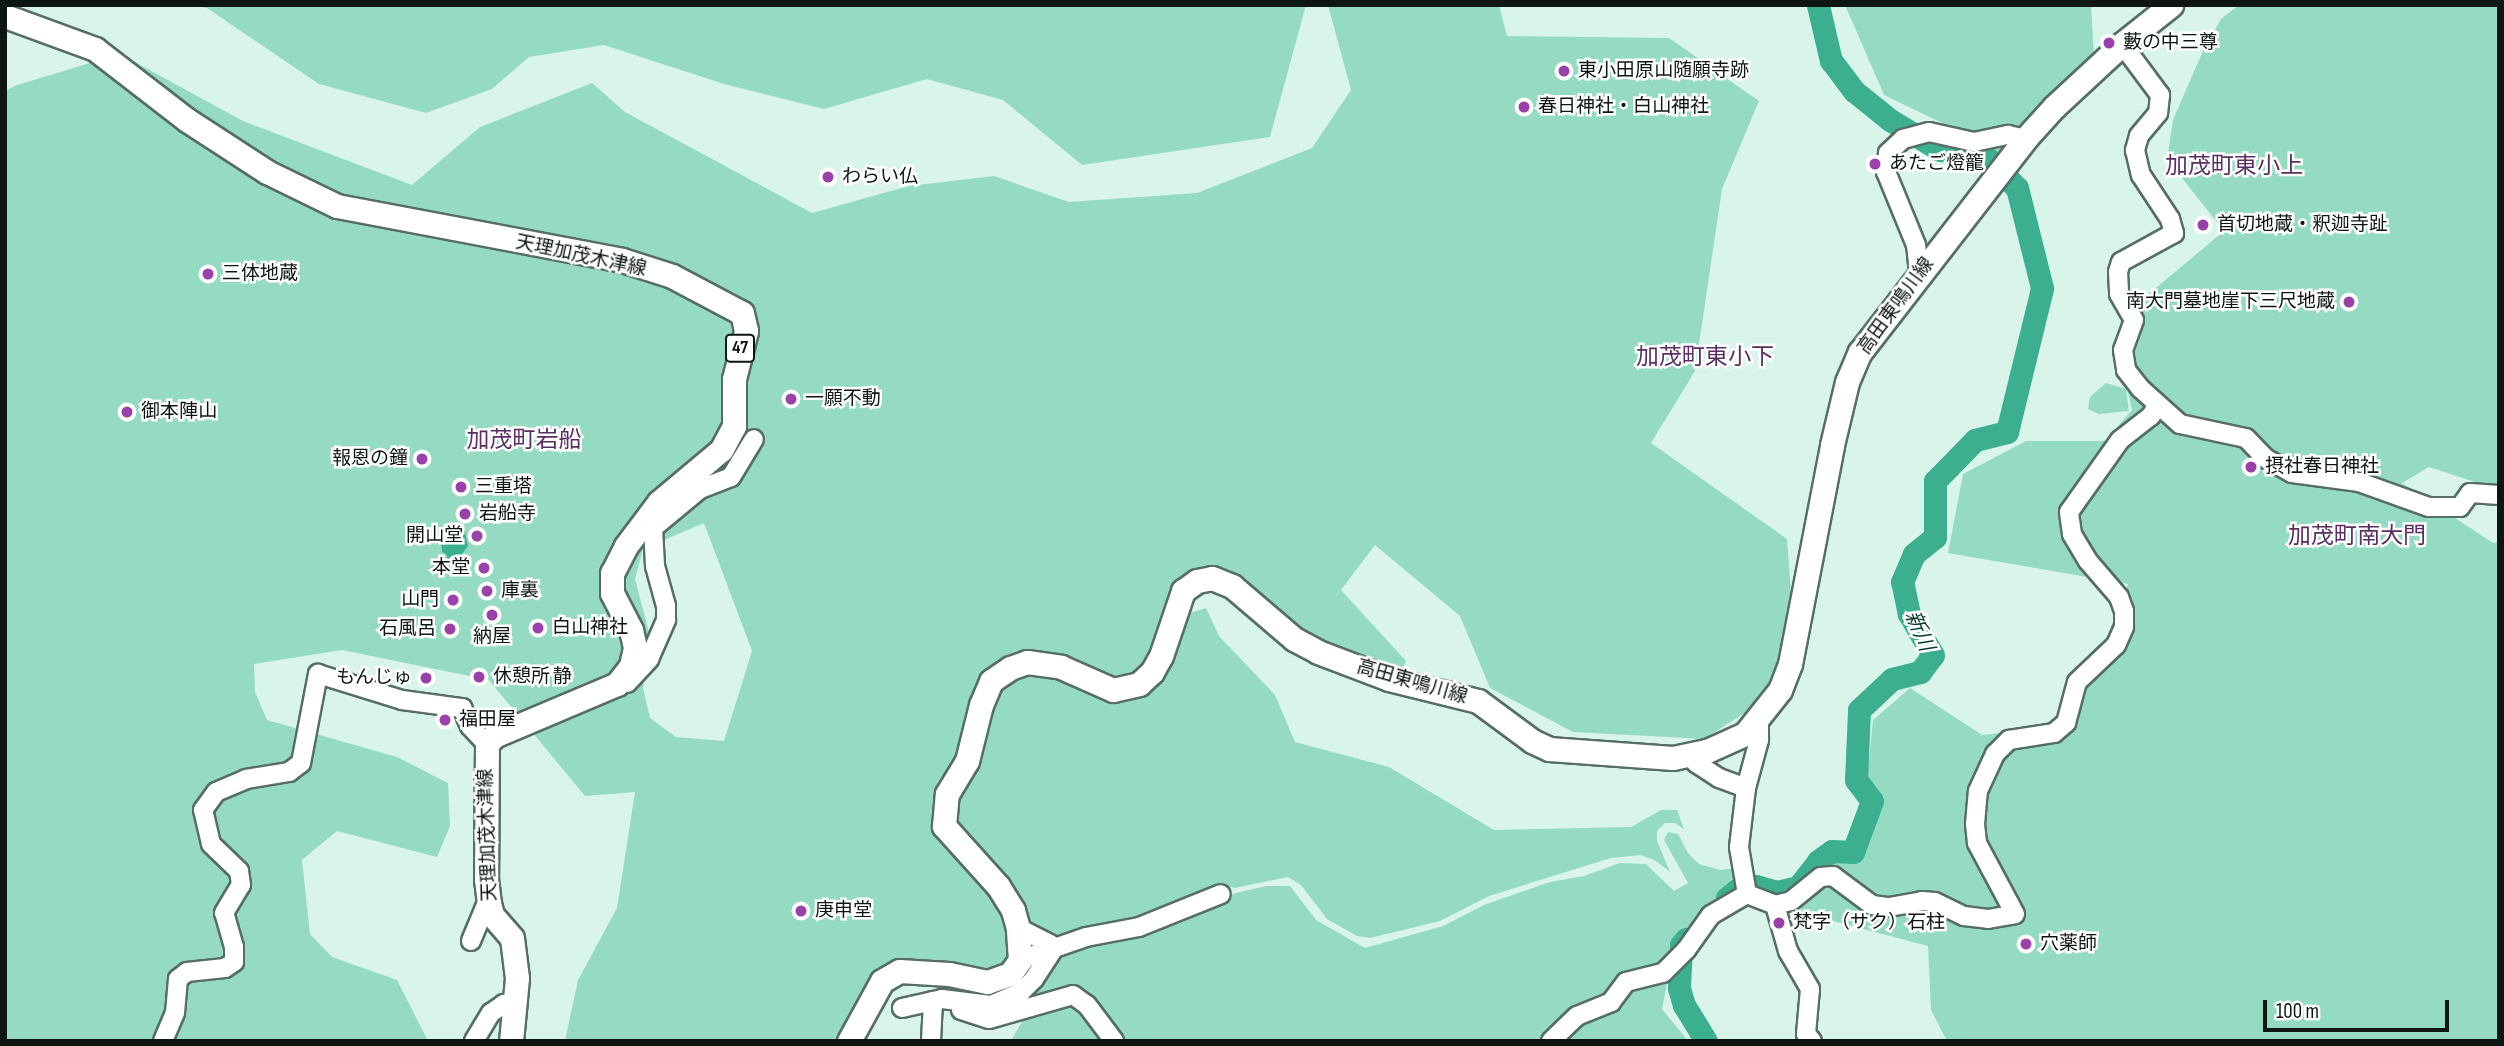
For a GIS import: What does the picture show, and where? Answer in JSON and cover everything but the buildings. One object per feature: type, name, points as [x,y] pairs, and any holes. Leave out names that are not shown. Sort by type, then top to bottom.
[{"type":"main road","name":"高田東鳴川線","points":[[1020,960],[1018,928],[1013,910],[998,886],[944,826],[943,809],[947,794],[967,761],[981,705],[991,681],[1010,668],[1027,662],[1061,667],[1113,690],[1139,684],[1152,672],[1161,656],[1183,591],[1197,581],[1212,578],[1232,586],[1294,639],[1318,652],[1389,679],[1478,701],[1532,741],[1549,749],[1633,758],[1692,755],[1730,743],[1745,734],[1780,690],[1790,664],[1832,445],[1847,382],[1860,352],[2025,139],[2054,107],[2122,44],[2171,5]]},
{"type":"main road","name":"天理加茂木津線","points":[[5,16],[94,49],[187,120],[267,172],[337,206],[622,260],[672,276],[742,313],[746,331],[734,379],[734,426],[721,450],[659,502],[626,546],[612,573],[612,593],[631,630],[635,648],[631,666],[617,684],[494,736],[487,744],[488,900],[492,915],[512,938],[517,1006],[511,1041]]},
{"type":"main road","points":[[849,1041],[882,981],[899,971],[949,974],[987,982],[1010,974],[1020,960]]},
{"type":"street","points":[[2122,44],[2160,95],[2158,113],[2139,136],[2135,150],[2141,175],[2170,219],[2174,233],[2121,261],[2118,272],[2119,295],[2134,320],[2123,350],[2126,370],[2157,405],[2179,424],[2246,438],[2265,458],[2292,473],[2359,482],[2429,507],[2460,507],[2470,493],[2499,495]]},
{"type":"street","points":[[1919,273],[1916,245],[1893,192],[1885,164],[1888,153],[1903,139],[1929,132],[1974,142],[2008,135],[2025,139]]},
{"type":"street","points":[[1747,894],[1775,905],[1791,901],[1821,877],[1833,876],[1872,905],[1889,907],[1922,901],[1935,902],[1964,916],[1988,919],[2015,914],[1977,843],[1975,824],[1978,791],[1985,771],[2009,740],[2054,733],[2066,723],[2077,682],[2116,645],[2124,626],[2124,611],[2119,597],[2088,561],[2068,523],[2070,512],[2120,440],[2151,416],[2157,405]]},
{"type":"street","points":[[617,684],[629,683],[649,659],[666,620],[666,606],[655,566],[653,528],[700,489],[731,477],[754,439]]},
{"type":"street","points":[[163,1041],[174,1013],[178,979],[187,971],[225,968],[234,962],[234,947],[224,914],[241,885],[239,871],[211,844],[203,810],[216,792],[246,779],[289,772],[301,763],[318,674],[402,700],[462,708],[470,726],[487,744]]},
{"type":"street","points":[[1747,894],[1739,848],[1746,788],[1759,740],[1759,718]]},
{"type":"street","points":[[1692,755],[1696,763],[1719,778],[1746,788]]},
{"type":"street","points":[[1020,960],[1086,937],[1139,927],[1221,894]]},
{"type":"street","points":[[1551,1041],[1577,1016],[1611,1002],[1626,982],[1663,973],[1712,915],[1747,894]]},
{"type":"street","points":[[471,941],[488,900]]},
{"type":"street","points":[[1775,905],[1788,951],[1810,989],[1806,1034],[1812,1041]]},
{"type":"street","points":[[902,1008],[937,1000],[991,1005],[1009,1000],[1034,979],[1052,951],[1050,944],[1018,928]]},
{"type":"street","points":[[937,1000],[965,1013],[989,1019],[1073,995],[1087,1005],[1114,1041]]},
{"type":"street","points":[[931,1041],[937,1000]]},
{"type":"street","points":[[474,1041],[491,1013],[505,1004],[517,1006]]},
{"type":"shaded area","points":[[192,5],[1306,5],[1270,137],[1082,165],[1003,100],[927,79],[824,109],[724,84],[604,45],[529,57],[492,89],[426,113],[319,84],[207,8]]},
{"type":"shaded area","points":[[1328,5],[1499,5],[1507,36],[1669,38],[1759,101],[1722,189],[1695,371],[1651,443],[1787,539],[1792,606],[1782,661],[1772,686],[1760,703],[1704,739],[1573,732],[1490,688],[1460,616],[1375,545],[1341,590],[1406,661],[1401,674],[1321,645],[1212,569],[1145,666],[1125,681],[1007,660],[960,757],[939,791],[1005,913],[1012,957],[996,973],[896,962],[841,1041],[565,1041],[578,980],[617,908],[635,792],[585,796],[489,680],[342,650],[254,664],[255,692],[267,720],[397,757],[448,783],[450,826],[437,857],[337,831],[302,860],[310,934],[332,957],[397,980],[428,1041],[5,1041],[5,91],[120,54],[243,121],[412,185],[480,127],[592,83],[625,112],[812,213],[909,186],[994,176],[1069,202],[1197,193],[1312,148],[1351,90]],"holes":[[[704,523],[752,651],[724,741],[676,737],[650,718],[643,688],[650,636],[635,579],[643,549]]]},
{"type":"shaded area","points":[[1845,5],[2091,5],[2094,57],[2021,124],[2004,133],[1969,136],[1884,95]]},
{"type":"shaded area","points":[[2239,5],[2499,5],[2499,490],[2429,467],[2402,483],[2493,543],[2499,542],[2499,1041],[1947,1041],[1931,1010],[1928,946],[1795,911],[1823,856],[1859,857],[1873,720],[1910,688],[1982,735],[2072,725],[2128,584],[1948,553],[1963,474],[2026,441],[2105,441],[2132,410],[2120,357],[2145,297],[2224,231],[2167,159],[2173,120],[2202,53],[2221,19]]},
{"type":"shaded area","points":[[2014,140],[1990,172],[1984,167],[1939,159],[1926,153],[1918,142]]},
{"type":"shaded area","points":[[2106,383],[2126,389],[2129,411],[2099,414],[2088,409],[2090,397]]},
{"type":"shaded area","points":[[465,531],[468,546],[456,562],[447,559],[447,555],[442,552],[441,538]]},
{"type":"shaded area","points":[[1206,608],[1219,636],[1275,695],[1295,742],[1389,767],[1494,830],[1631,827],[1661,810],[1677,810],[1684,829],[1675,823],[1665,823],[1657,831],[1657,841],[1670,872],[1656,861],[1641,855],[1611,858],[1489,896],[1440,921],[1370,938],[1357,936],[1327,919],[1301,885],[1288,877],[1235,888],[1227,886],[1220,892],[1153,919],[1153,910],[1114,928],[1061,944],[1030,929],[965,837],[957,820],[956,800],[997,690],[1018,676],[1041,673],[1109,699],[1138,696],[1157,683],[1169,666],[1184,615]]},
{"type":"shaded area","points":[[1668,832],[1678,834],[1688,853],[1699,864],[1720,870],[1737,868],[1741,892],[1663,969],[1607,998],[1547,1041],[1121,1041],[1083,996],[996,1009],[1053,956],[1104,938],[1185,921],[1188,914],[1236,893],[1266,886],[1290,886],[1316,920],[1365,948],[1443,926],[1484,905],[1550,882],[1584,876],[1620,863],[1646,864],[1674,891],[1688,883],[1664,840]]},
{"type":"shaded area","points":[[1669,973],[1662,1009],[1688,1041],[1559,1041],[1577,1022],[1611,1008],[1639,985]]},
{"type":"shaded area","points":[[1074,1001],[1110,1041],[1011,1041],[1026,1015]]},
{"type":"waterway","name":"新川","points":[[1727,898],[1737,890],[1756,886],[1777,892],[1798,887],[1818,861],[1832,851],[1853,852],[1872,801],[1856,780],[1859,710],[1892,679],[1920,672],[1933,655],[1909,614],[1902,582],[1914,554],[1935,537],[1935,481],[1975,440],[2007,432],[2042,288],[2017,188],[1987,158],[1940,150],[1890,120],[1854,91],[1831,61],[1818,5]]},
{"type":"waterway","name":"新川","points":[[1686,939],[1681,945],[1679,988],[1684,1005],[1706,1041]]},
{"type":"place","name":"藪の中三尊","points":[[2109,43]]},
{"type":"place","name":"東小田原山随願寺跡","points":[[1564,71]]},
{"type":"place","name":"春日神社・白山神社","points":[[1524,107]]},
{"type":"place","name":"あたご燈籠","points":[[1875,164]]},
{"type":"place","name":"わらい仏","points":[[828,177]]},
{"type":"place","name":"首切地蔵・釈迦寺趾","points":[[2203,225]]},
{"type":"place","name":"三体地蔵","points":[[208,274]]},
{"type":"place","name":"南大門墓地崖下三尺地蔵","points":[[2349,302]]},
{"type":"place","name":"一願不動","points":[[791,399]]},
{"type":"place","name":"御本陣山","points":[[127,412]]},
{"type":"place","name":"報恩の鐘","points":[[422,459]]},
{"type":"place","name":"摂社春日神社","points":[[2251,467]]},
{"type":"place","name":"三重塔","points":[[461,487]]},
{"type":"place","name":"岩船寺","points":[[465,514]]},
{"type":"place","name":"開山堂","points":[[477,536]]},
{"type":"place","name":"本堂","points":[[484,568]]},
{"type":"place","name":"庫裏","points":[[487,591]]},
{"type":"place","name":"山門","points":[[453,600]]},
{"type":"place","name":"納屋","points":[[492,615]]},
{"type":"place","name":"白山神社","points":[[538,628]]},
{"type":"place","name":"石風呂","points":[[450,629]]},
{"type":"place","name":"休憩所 静","points":[[479,677]]},
{"type":"place","name":"もんじゅ","points":[[426,678]]},
{"type":"place","name":"福田屋","points":[[445,720]]},
{"type":"place","name":"庚申堂","points":[[801,911]]},
{"type":"place","name":"梵字（サク）石柱","points":[[1779,923]]},
{"type":"place","name":"穴薬師","points":[[2026,944]]},
{"type":"district","name":"加茂町東小上","points":[[2234,166]]},
{"type":"district","name":"加茂町東小下","points":[[1705,357]]},
{"type":"district","name":"加茂町岩船","points":[[524,440]]},
{"type":"district","name":"加茂町南大門","points":[[2357,536]]}]
